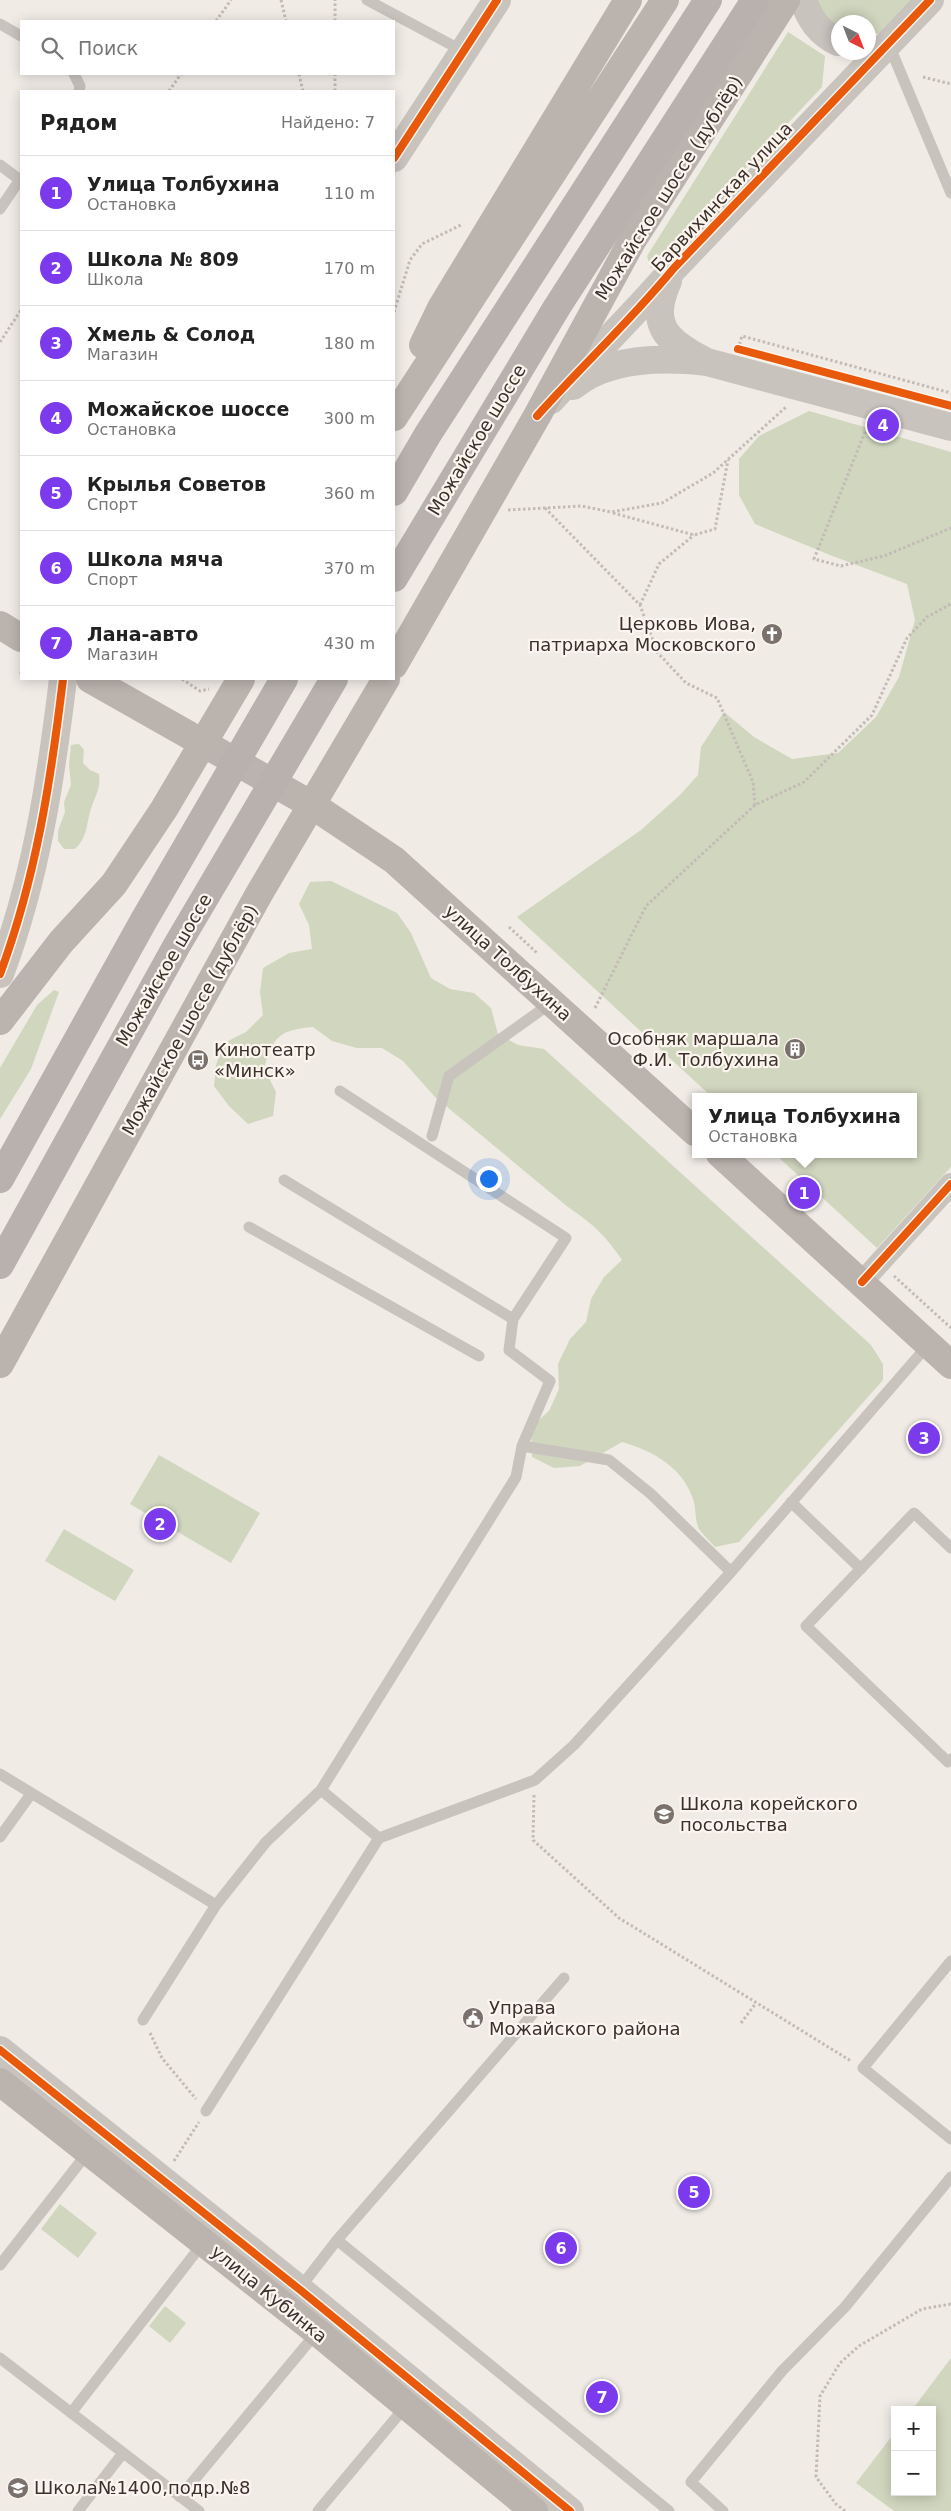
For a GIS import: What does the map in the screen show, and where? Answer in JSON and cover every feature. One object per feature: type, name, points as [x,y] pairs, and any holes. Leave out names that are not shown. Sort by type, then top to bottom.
[{"type":"main road","points":[[395,405],[441,308],[628,0]]},
{"type":"main road","points":[[395,415],[665,0]]},
{"type":"main road","points":[[395,490],[433,426],[708,0]]},
{"type":"main road","name":"Можайское шоссе","points":[[395,576],[557,307],[755,0]]},
{"type":"main road","name":"Можайское шоссе (дублёр)","points":[[395,664],[537,416],[632,241],[786,0]]},
{"type":"main road","points":[[0,625],[20,637]]},
{"type":"main road","name":"улица Толбухина","points":[[92,680],[312,805],[394,860],[692,1129]]},
{"type":"main road","points":[[0,1179],[144,920],[283,680]]},
{"type":"main road","name":"Можайское шоссе","points":[[0,1264],[177,945],[333,680]]},
{"type":"main road","name":"Можайское шоссе (дублёр)","points":[[0,1364],[259,894],[385,680]]},
{"type":"main road","points":[[0,1021],[61,942],[114,884],[164,810],[204,742],[228,683]]},
{"type":"main road","points":[[725,1158],[871,1272],[928,1344],[951,1365]]},
{"type":"main road","name":"улица Кубинка","points":[[0,2082],[317,2332],[534,2511]]},
{"type":"street","points":[[395,156],[496,0]]},
{"type":"street","points":[[803,0],[809,17],[818,29],[831,37]]},
{"type":"street","name":"Барвихинская улица","points":[[537,416],[588,359],[639,310],[674,268],[878,44],[930,0]]},
{"type":"street","points":[[674,268],[662,294],[658,316],[661,327],[676,344],[707,362]]},
{"type":"street","points":[[537,416],[583,378],[614,366],[673,358],[707,362],[951,427]]},
{"type":"street","points":[[0,974],[31,878],[47,804],[63,680]]},
{"type":"street","points":[[871,1272],[951,1184]]},
{"type":"street","points":[[0,2050],[300,2289],[570,2511]]},
{"type":"lane","points":[[367,0],[463,51]]},
{"type":"lane","points":[[0,24],[20,35]]},
{"type":"lane","points":[[878,44],[951,193]]},
{"type":"lane","points":[[74,75],[80,86],[79,90]]},
{"type":"lane","points":[[0,165],[20,179],[0,210]]},
{"type":"lane","points":[[432,1136],[449,1076],[551,1003]]},
{"type":"lane","points":[[143,2020],[216,1905],[266,1842],[321,1790],[516,1477],[522,1446],[550,1381],[509,1350],[513,1319],[566,1238],[340,1091]]},
{"type":"lane","points":[[284,1180],[513,1319]]},
{"type":"lane","points":[[248,1227],[479,1356]]},
{"type":"lane","points":[[206,2111],[379,1838],[535,1780],[574,1745],[731,1572],[928,1344]]},
{"type":"lane","points":[[522,1446],[609,1460],[651,1494],[731,1572]]},
{"type":"lane","points":[[791,1502],[861,1569]]},
{"type":"lane","points":[[951,1548],[914,1513],[806,1626],[948,1762],[951,1759]]},
{"type":"lane","points":[[0,1774],[216,1905]]},
{"type":"lane","points":[[321,1790],[379,1838]]},
{"type":"lane","points":[[0,1836],[31,1794]]},
{"type":"lane","points":[[951,1961],[863,2068],[951,2140]]},
{"type":"lane","points":[[300,2289],[337,2240],[564,1978]]},
{"type":"lane","points":[[0,2265],[88,2152]]},
{"type":"lane","points":[[723,2511],[691,2482],[782,2371],[845,2307],[951,2178]]},
{"type":"lane","points":[[337,2240],[669,2511]]},
{"type":"lane","points":[[70,2413],[204,2242]]},
{"type":"lane","points":[[180,2497],[317,2332]]},
{"type":"lane","points":[[0,2358],[199,2511]]},
{"type":"lane","points":[[318,2511],[405,2406]]},
{"type":"lane","points":[[78,2511],[123,2453]]},
{"type":"path","points":[[217,20],[230,0]]},
{"type":"path","points":[[280,0],[286,20]]},
{"type":"path","points":[[335,0],[335,20]]},
{"type":"path","points":[[170,90],[180,75]]},
{"type":"path","points":[[299,75],[303,90]]},
{"type":"path","points":[[335,75],[335,90]]},
{"type":"path","points":[[923,77],[951,84]]},
{"type":"path","points":[[395,309],[410,260],[422,244],[461,225]]},
{"type":"path","points":[[0,342],[20,312]]},
{"type":"path","points":[[742,336],[951,393]]},
{"type":"path","points":[[738,349],[747,352]]},
{"type":"path","points":[[610,512],[662,503],[713,473],[792,401]]},
{"type":"path","points":[[869,422],[814,559],[841,566],[875,558],[951,528]]},
{"type":"path","points":[[640,605],[659,564],[694,535],[715,530],[728,460]]},
{"type":"path","points":[[500,511],[582,506],[694,535]]},
{"type":"path","points":[[545,508],[640,605],[656,652],[686,683],[718,698],[753,782],[755,806]]},
{"type":"path","points":[[596,1008],[646,906],[755,806],[804,782],[872,715],[906,638],[927,617],[951,604]]},
{"type":"path","points":[[184,680],[200,691],[228,683]]},
{"type":"path","points":[[509,927],[538,953]]},
{"type":"path","points":[[871,1272],[951,1328]]},
{"type":"path","points":[[535,1780],[533,1840],[619,1918],[863,2068]]},
{"type":"path","points":[[741,2023],[756,2003]]},
{"type":"path","points":[[143,2020],[162,2058],[206,2111],[172,2164]]},
{"type":"path","points":[[845,2511],[836,2504],[816,2477],[820,2396],[840,2363],[859,2346],[922,2309],[951,2304]]},
{"type":"green space","points":[[816,0],[912,0],[880,34],[876,34],[876,15],[831,15],[831,23]]},
{"type":"green space","points":[[788,32],[825,56],[822,87],[651,269],[647,256]]},
{"type":"green space","points":[[809,411],[951,452],[951,1167],[877,1248],[779,1158],[917,1158],[917,1093],[708,1093],[517,917],[641,830],[680,795],[698,775],[701,747],[724,712],[754,737],[792,759],[838,753],[876,717],[899,677],[915,620],[907,584],[755,524],[739,495],[739,459],[759,436]]},
{"type":"green space","points":[[79,744],[84,750],[83,763],[90,770],[99,774],[99,784],[82,840],[75,849],[64,849],[58,841],[58,831],[65,812],[64,802],[71,785],[69,765],[71,745]]},
{"type":"green space","points":[[331,881],[397,913],[411,933],[431,978],[450,989],[474,993],[491,1008],[498,1034],[518,1045],[544,1049],[871,1345],[883,1364],[883,1380],[739,1542],[715,1547],[699,1529],[694,1502],[683,1480],[675,1470],[645,1450],[622,1442],[580,1466],[554,1468],[532,1457],[531,1427],[549,1411],[559,1389],[558,1364],[570,1339],[586,1322],[591,1299],[604,1277],[622,1260],[591,1224],[435,1097],[403,1061],[382,1048],[357,1048],[332,1041],[313,1027],[285,1033],[275,1042],[264,1068],[276,1092],[273,1116],[248,1124],[229,1106],[214,1086],[216,1065],[224,1043],[246,1032],[263,1015],[260,992],[263,968],[289,953],[312,949],[309,925],[299,904],[310,882]]},
{"type":"green space","points":[[54,990],[59,992],[31,1069],[0,1119],[0,1068],[37,1005]]},
{"type":"green space","points":[[159,1455],[260,1513],[231,1563],[130,1504]]},
{"type":"green space","points":[[64,1529],[134,1570],[115,1601],[45,1561]]},
{"type":"green space","points":[[60,2204],[97,2233],[78,2258],[41,2229]]},
{"type":"green space","points":[[165,2306],[186,2323],[170,2343],[149,2326]]},
{"type":"green space","points":[[951,2358],[951,2511],[894,2511],[856,2483],[891,2437],[891,2496],[936,2496],[936,2406],[915,2406]]},
{"type":"cycle path","points":[[395,156],[497,0]]},
{"type":"cycle path","points":[[537,416],[641,306],[674,268],[930,0]]},
{"type":"cycle path","points":[[738,349],[951,406]]},
{"type":"cycle path","points":[[0,974],[13,938],[33,865],[53,754],[63,680]]},
{"type":"cycle path","points":[[862,1282],[951,1184]]},
{"type":"cycle path","points":[[0,2050],[299,2289],[570,2511]]},
{"type":"place","name":"Можайское шоссе","points":[[883,425]]},
{"type":"place","name":"Церковь Иова, патриарха Московского","points":[[772,634]]},
{"type":"place","name":"Особняк маршала Ф.И. Толбухина","points":[[795,1049]]},
{"type":"place","name":"Кинотеатр «Минск»","points":[[198,1060]]},
{"type":"place","name":"Улица Толбухина","points":[[804,1193]]},
{"type":"place","name":"Хмель & Солод","points":[[924,1438]]},
{"type":"place","name":"Школа № 809","points":[[160,1524]]},
{"type":"place","name":"Школа корейского посольства","points":[[664,1814]]},
{"type":"place","name":"Управа Можайского района","points":[[473,2018]]},
{"type":"place","name":"Крылья Советов","points":[[694,2192]]},
{"type":"place","name":"Школа мяча","points":[[561,2248]]},
{"type":"place","name":"Лана-авто","points":[[602,2397]]},
{"type":"place","name":"Школа№1400,подр.№8","points":[[18,2488]]}]
